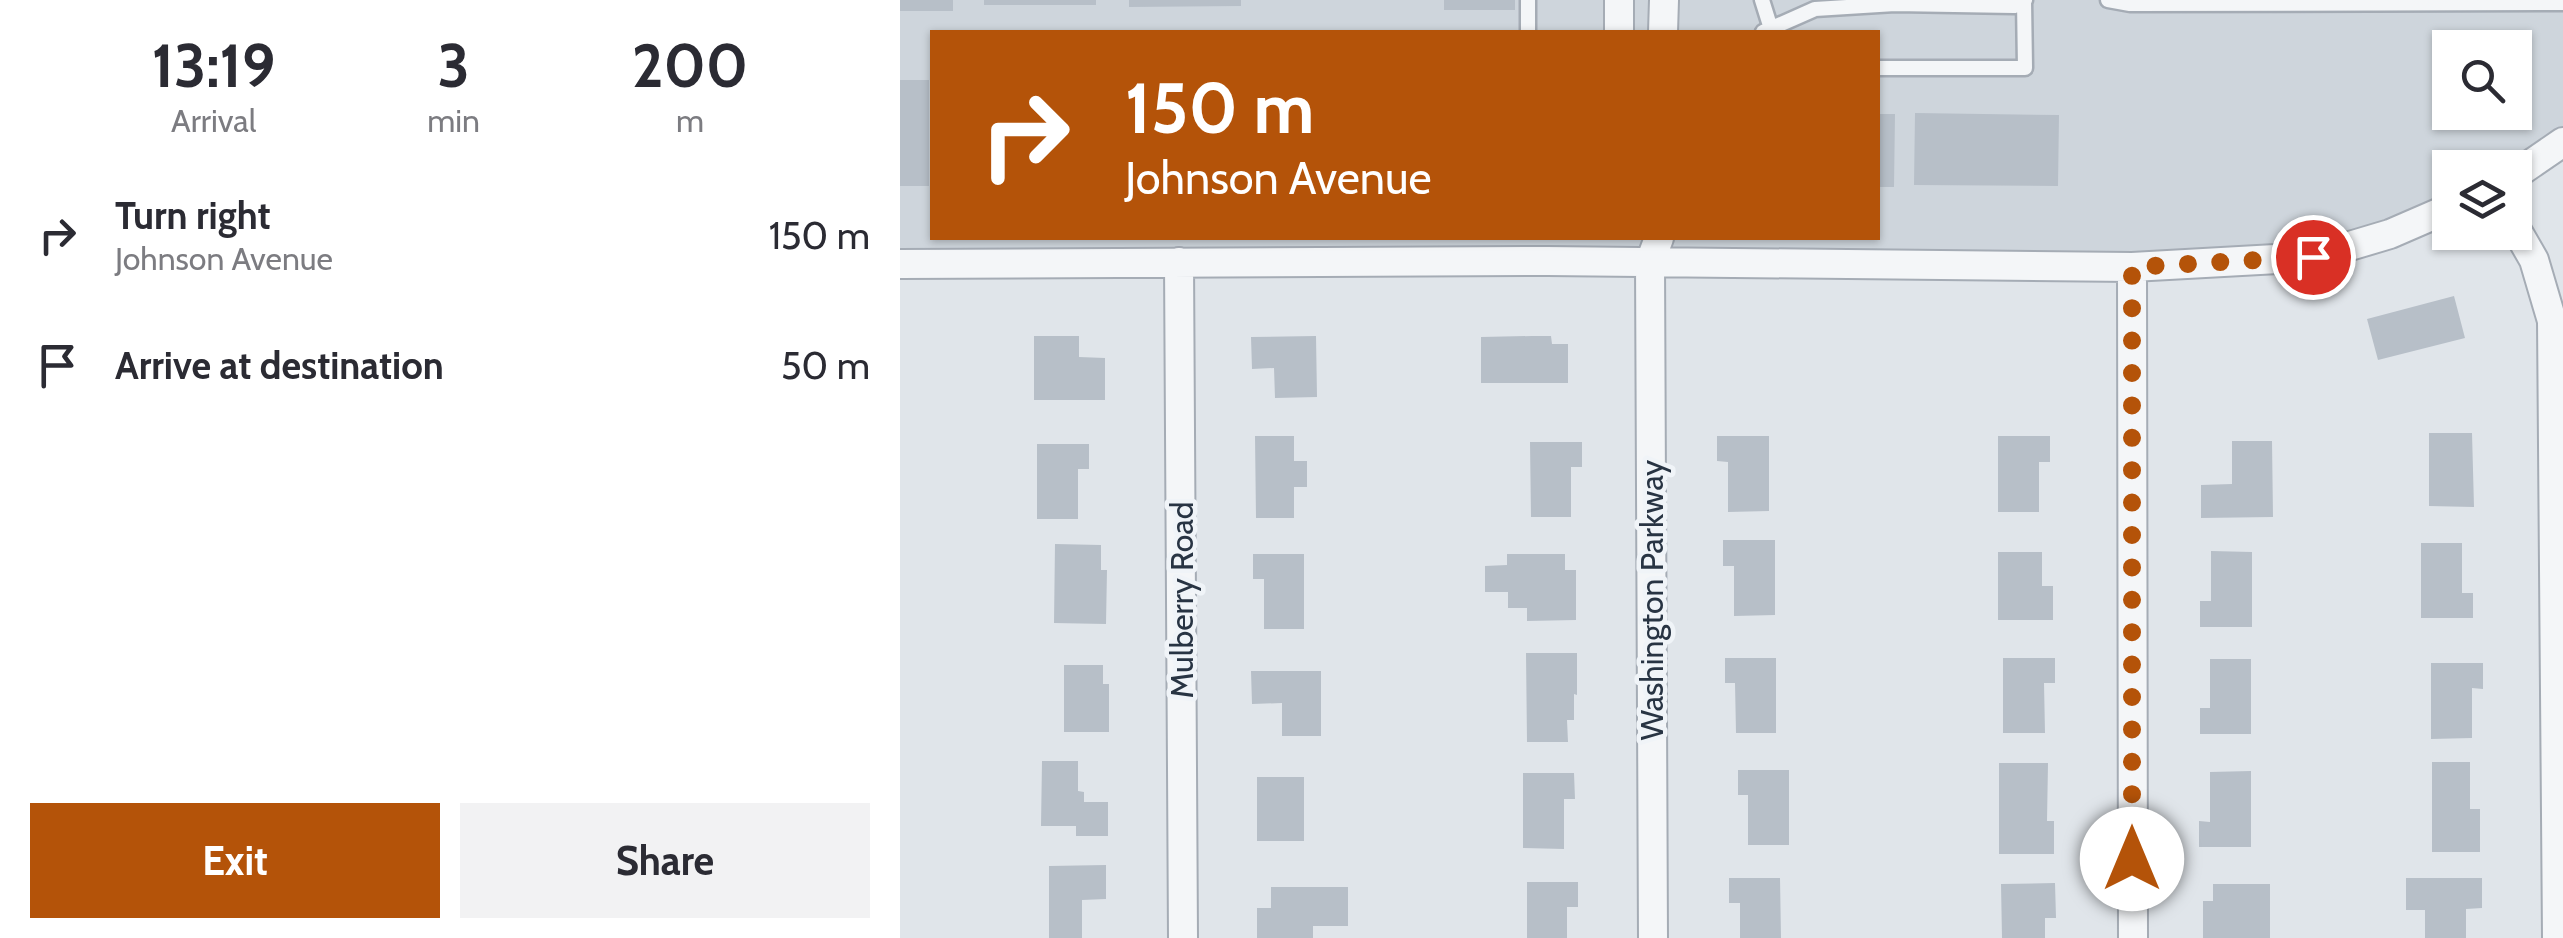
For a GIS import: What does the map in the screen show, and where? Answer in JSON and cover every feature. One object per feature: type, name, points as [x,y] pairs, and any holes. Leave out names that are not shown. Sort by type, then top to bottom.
[{"type":"street","points":[[1619,30],[1620,0]]},
{"type":"street","points":[[1663,30],[1664,0]]},
{"type":"street","points":[[2532,163],[2563,142]]},
{"type":"street","points":[[900,264],[1179,262],[1654,250],[2132,267],[2313,257],[2390,234],[2432,216]]},
{"type":"street","name":"Washington Parkway","points":[[1653,938],[1654,250]]},
{"type":"street","points":[[2528,250],[2552,321],[2557,938]]},
{"type":"street","name":"Mulberry Road","points":[[1179,262],[1182,938]]},
{"type":"street","points":[[2132,267],[2132,938]]},
{"type":"lane","points":[[1528,0],[1528,30]]},
{"type":"lane","points":[[1762,0],[1769,30]]},
{"type":"lane","points":[[1773,30],[1815,9],[1911,2],[2014,6],[2024,0]]},
{"type":"lane","points":[[1880,68],[2025,68],[2024,0]]},
{"type":"lane","points":[[2108,0],[2130,4],[2563,3]]},
{"type":"shaded area","points":[[900,0],[2563,0],[2563,136],[2532,157],[2532,150],[2432,150],[2432,204],[2307,247],[2116,258],[900,271]]},
{"type":"building","points":[[900,0],[953,0],[953,11],[900,11]]},
{"type":"building","points":[[984,0],[1096,0],[1096,5],[984,5]]},
{"type":"building","points":[[1129,0],[1241,0],[1241,6],[1129,7]]},
{"type":"building","points":[[1444,0],[1515,0],[1515,10],[1444,10]]},
{"type":"building","points":[[900,80],[929,80],[929,186],[900,186]]},
{"type":"building","points":[[1915,113],[2059,115],[2058,186],[1914,185]]},
{"type":"building","points":[[1880,114],[1895,114],[1894,187],[1880,187]]},
{"type":"building","points":[[2454,296],[2465,338],[2378,360],[2367,319]]},
{"type":"building","points":[[1034,336],[1079,336],[1079,357],[1105,358],[1105,400],[1034,400]]},
{"type":"building","points":[[1316,336],[1317,397],[1275,398],[1274,368],[1252,369],[1251,337]]},
{"type":"building","points":[[1551,336],[1552,344],[1568,344],[1568,383],[1481,383],[1481,337]]},
{"type":"building","points":[[2429,433],[2472,433],[2474,507],[2429,506]]},
{"type":"building","points":[[1255,436],[1294,436],[1294,461],[1307,461],[1307,487],[1294,487],[1294,518],[1256,518]]},
{"type":"building","points":[[1717,436],[1769,436],[1769,511],[1728,512],[1728,462],[1717,461]]},
{"type":"building","points":[[1998,436],[2050,436],[2050,462],[2039,462],[2039,512],[1998,512]]},
{"type":"building","points":[[2232,441],[2272,441],[2273,517],[2201,518],[2201,485],[2232,484]]},
{"type":"building","points":[[1530,442],[1582,442],[1582,467],[1571,467],[1571,517],[1531,517]]},
{"type":"building","points":[[1037,444],[1089,444],[1089,469],[1078,469],[1078,519],[1037,519]]},
{"type":"building","points":[[1723,540],[1775,540],[1775,615],[1734,616],[1734,566],[1723,566]]},
{"type":"building","points":[[2421,543],[2462,543],[2462,593],[2473,593],[2473,618],[2421,618]]},
{"type":"building","points":[[1055,544],[1101,545],[1101,570],[1107,570],[1106,624],[1054,623]]},
{"type":"building","points":[[2211,551],[2252,552],[2252,627],[2200,627],[2200,601],[2211,601]]},
{"type":"building","points":[[1998,552],[2042,552],[2042,586],[2053,586],[2053,620],[1998,620]]},
{"type":"building","points":[[1253,554],[1304,554],[1304,629],[1264,629],[1264,579],[1253,579]]},
{"type":"building","points":[[1507,554],[1565,554],[1565,570],[1576,570],[1576,620],[1527,621],[1527,608],[1508,608],[1508,592],[1485,592],[1485,566],[1507,565]]},
{"type":"building","points":[[1526,653],[1577,653],[1577,695],[1574,694],[1574,720],[1567,720],[1568,742],[1527,742]]},
{"type":"building","points":[[1725,658],[1776,658],[1776,733],[1736,733],[1735,683],[1725,683]]},
{"type":"building","points":[[2003,658],[2055,658],[2055,683],[2044,683],[2045,733],[2003,733]]},
{"type":"building","points":[[2210,659],[2251,659],[2251,734],[2200,734],[2200,708],[2210,708]]},
{"type":"building","points":[[2431,663],[2483,663],[2483,689],[2472,688],[2472,738],[2431,739]]},
{"type":"building","points":[[1064,665],[1103,665],[1103,684],[1109,684],[1109,732],[1064,732]]},
{"type":"building","points":[[1251,671],[1321,671],[1321,736],[1282,736],[1282,703],[1252,704]]},
{"type":"building","points":[[1042,761],[1078,761],[1078,791],[1084,792],[1084,802],[1108,802],[1108,836],[1076,836],[1076,826],[1041,826]]},
{"type":"building","points":[[2432,762],[2470,762],[2470,809],[2480,809],[2480,852],[2432,852]]},
{"type":"building","points":[[1999,763],[2048,763],[2047,821],[2054,821],[2054,854],[1999,854]]},
{"type":"building","points":[[1738,770],[1789,770],[1789,845],[1748,845],[1748,795],[1738,795]]},
{"type":"building","points":[[2251,771],[2251,847],[2199,847],[2199,821],[2210,822],[2210,772]]},
{"type":"building","points":[[1523,773],[1574,773],[1575,799],[1564,799],[1564,849],[1523,848]]},
{"type":"building","points":[[1257,777],[1304,777],[1304,841],[1257,841]]},
{"type":"building","points":[[1106,865],[1106,899],[1082,900],[1082,938],[1049,938],[1049,866]]},
{"type":"building","points":[[1729,878],[1780,878],[1781,938],[1740,938],[1740,903],[1729,903]]},
{"type":"building","points":[[2406,878],[2482,878],[2482,908],[2466,909],[2466,938],[2425,938],[2425,910],[2406,910]]},
{"type":"building","points":[[1527,882],[1578,882],[1578,907],[1567,907],[1567,938],[1527,938]]},
{"type":"building","points":[[2055,883],[2056,918],[2045,918],[2045,938],[2002,938],[2001,884]]},
{"type":"building","points":[[2213,884],[2270,884],[2270,938],[2203,938],[2203,901],[2213,901]]},
{"type":"building","points":[[1271,887],[1348,887],[1348,926],[1313,926],[1313,938],[1257,938],[1257,908],[1271,908]]},
{"type":"route","points":[[2132,859],[2132,267],[2313,257]]}]
